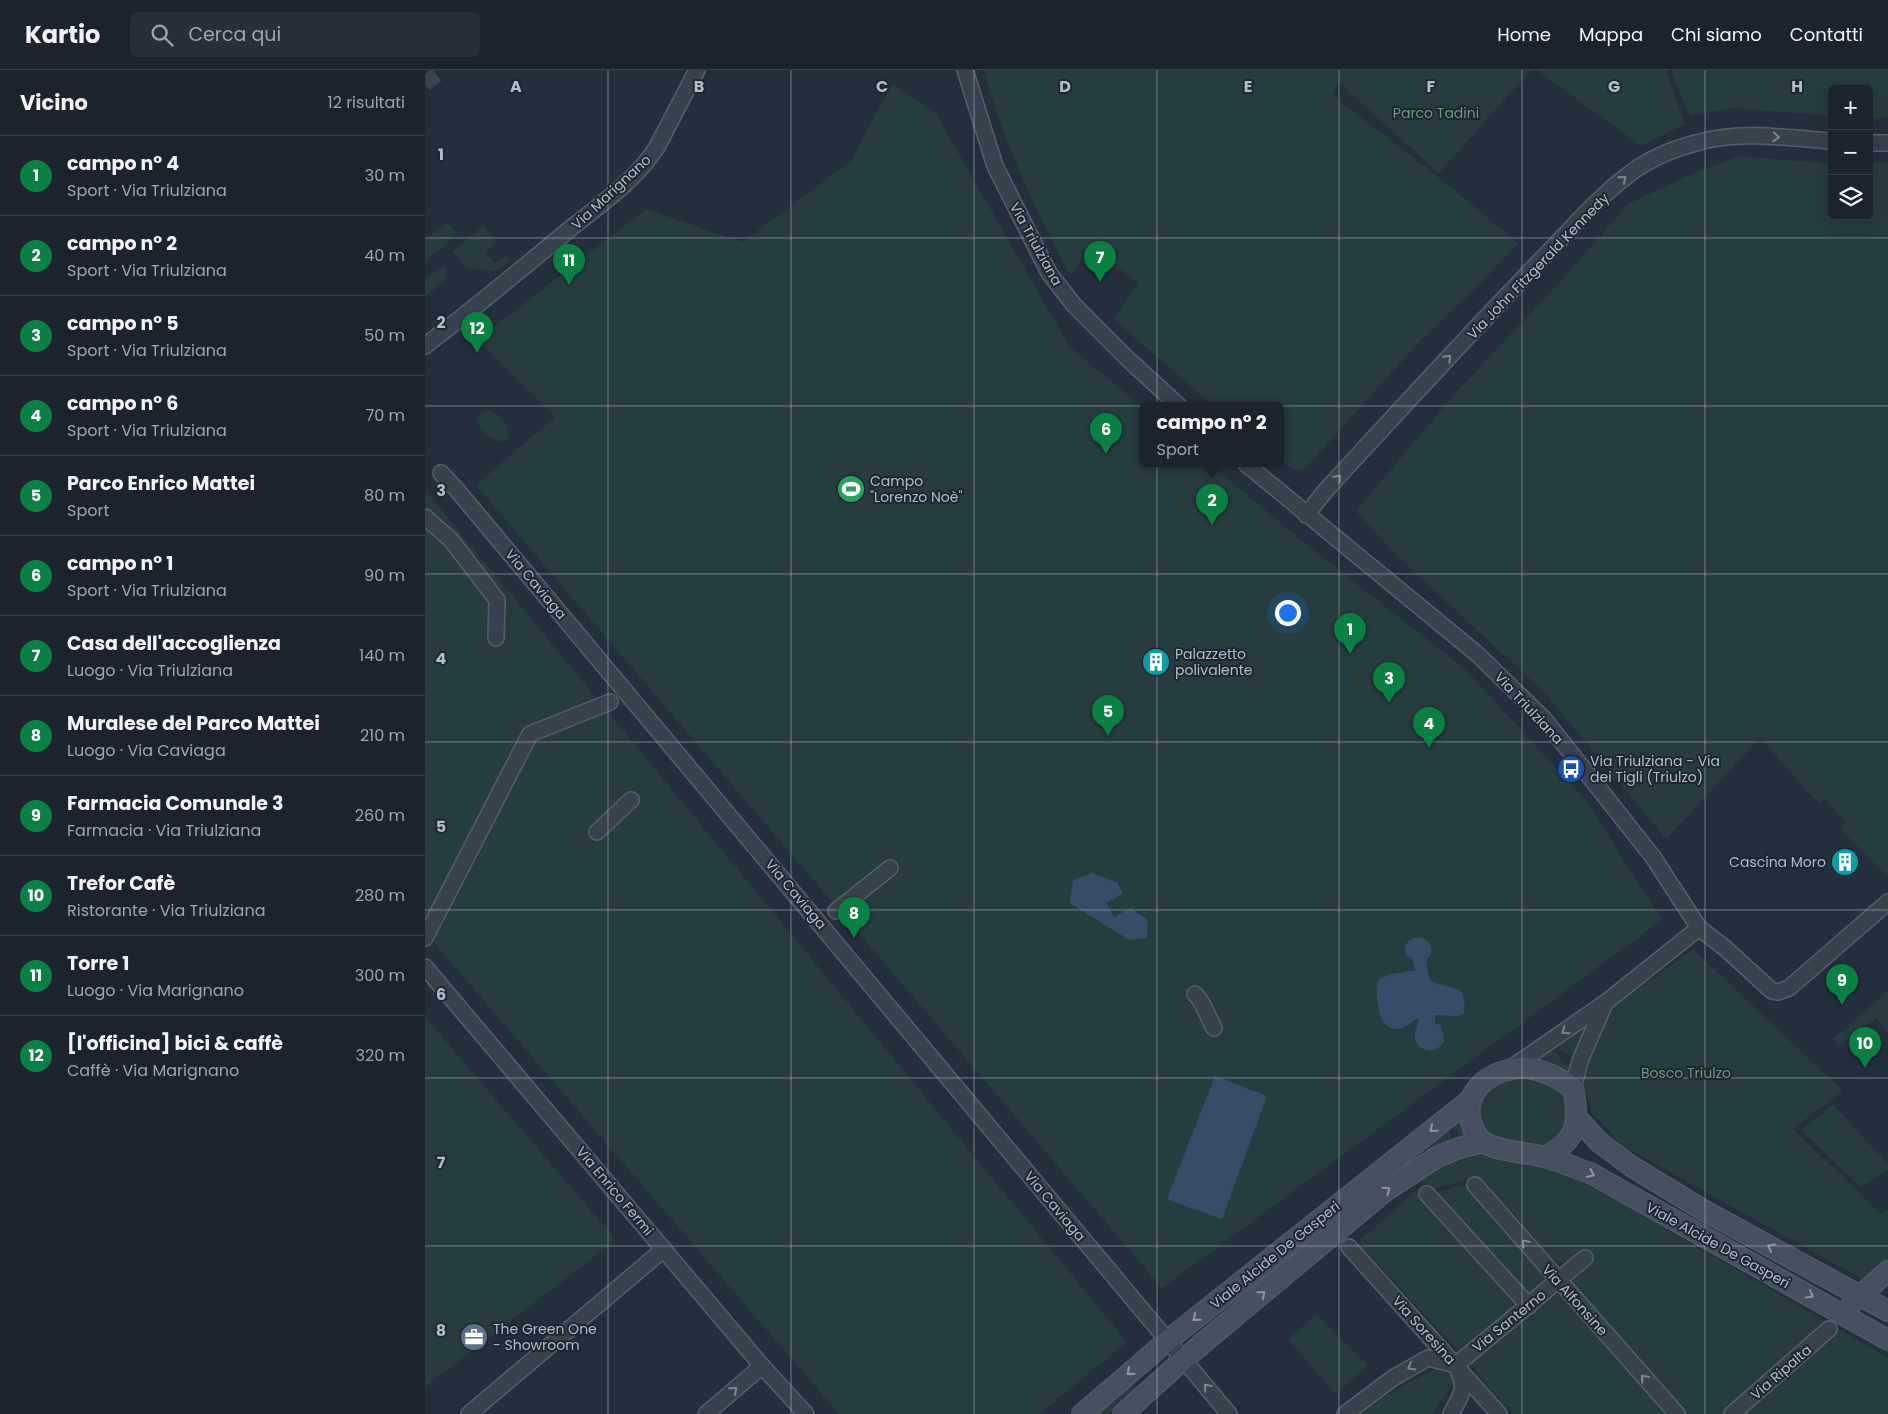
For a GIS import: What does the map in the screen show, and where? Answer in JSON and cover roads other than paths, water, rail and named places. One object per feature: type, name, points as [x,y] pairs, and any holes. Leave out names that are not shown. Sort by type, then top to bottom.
[{"type":"street","name":"Via Marignano","points":[[425,346],[500,288],[605,200],[650,158],[697,70]]},
{"type":"street","name":"Via Triulziana","points":[[965,70],[995,166],[1049,273],[1074,305],[1175,402]]},
{"type":"street","name":"Via John Fitzgerald Kennedy","points":[[1306,514],[1508,294],[1591,209],[1629,174],[1657,158],[1698,142],[1729,138],[1764,137],[1828,141]]},
{"type":"street","points":[[1873,143],[1888,143]]},
{"type":"street","name":"Via Triulziana","points":[[1250,467],[1475,654],[1544,719],[1653,857],[1699,928],[1725,948],[1772,991],[1778,992],[1789,988],[1888,902]]},
{"type":"street","name":"Via Caviaga","points":[[441,473],[781,876],[1229,1414]]},
{"type":"street","points":[[425,517],[451,540],[497,600],[496,638]]},
{"type":"street","points":[[425,938],[530,734],[610,702]]},
{"type":"street","points":[[597,832],[631,800]]},
{"type":"street","points":[[836,911],[890,868]]},
{"type":"street","points":[[1605,1003],[1580,1061],[1573,1088],[1576,1117],[1573,1133],[1560,1149],[1545,1157],[1493,1146],[1483,1142],[1473,1131],[1469,1116],[1471,1099],[1479,1086],[1491,1076],[1511,1068],[1605,1003],[1699,928]]},
{"type":"street","name":"Via Enrico Fermi","points":[[425,968],[762,1366],[806,1414]]},
{"type":"street","points":[[1195,994],[1203,1002],[1206,1013],[1214,1028]]},
{"type":"street","points":[[1511,1068],[1529,1068],[1543,1072],[1559,1078],[1573,1088]]},
{"type":"street","name":"Viale Alcide De Gasperi","points":[[1082,1414],[1167,1341],[1471,1099]]},
{"type":"street","name":"Viale Alcide De Gasperi","points":[[1576,1117],[1599,1142],[1631,1166],[1703,1210],[1878,1302]]},
{"type":"street","name":"Viale Alcide De Gasperi","points":[[1123,1414],[1184,1359],[1384,1192],[1437,1157],[1459,1148],[1483,1142]]},
{"type":"street","name":"Viale Alcide De Gasperi","points":[[1545,1157],[1592,1174],[1888,1340]]},
{"type":"street","name":"Via Alfonsine","points":[[1475,1185],[1677,1414]]},
{"type":"street","points":[[1427,1194],[1529,1306]]},
{"type":"street","name":"Via Soresina","points":[[1349,1247],[1499,1414]]},
{"type":"street","points":[[469,1414],[664,1249]]},
{"type":"street","name":"Via Santerno","points":[[1456,1365],[1585,1258]]},
{"type":"street","points":[[1851,1318],[1878,1302],[1888,1271]]},
{"type":"street","name":"Via Ripalta","points":[[1732,1414],[1829,1329]]},
{"type":"street","points":[[1345,1414],[1387,1382],[1427,1358],[1456,1365],[1463,1382],[1461,1394],[1451,1414]]},
{"type":"street","points":[[706,1414],[762,1366]]},
{"type":"water","points":[[1092,873],[1117,882],[1123,894],[1106,903],[1114,917],[1130,908],[1148,920],[1147,938],[1129,940],[1070,903],[1073,880]]},
{"type":"water","points":[[1421,937],[1431,947],[1431,953],[1427,959],[1430,980],[1456,988],[1463,996],[1465,1003],[1464,1014],[1456,1016],[1435,1015],[1435,1023],[1440,1025],[1444,1035],[1444,1042],[1435,1050],[1422,1048],[1416,1043],[1415,1034],[1419,1022],[1418,1018],[1401,1029],[1388,1027],[1380,1015],[1377,996],[1377,985],[1381,978],[1390,974],[1415,970],[1412,958],[1406,955],[1405,951],[1408,942],[1414,938]]},
{"type":"water","points":[[1215,1076],[1267,1096],[1222,1219],[1167,1199]]},
{"type":"tunnel","points":[[425,84],[443,70]]},
{"type":"place","name":"Casa dell'accoglienza","points":[[1100,282]]},
{"type":"place","name":"Torre 1","points":[[569,285]]},
{"type":"place","name":"[l'officina] bici & caffè","points":[[477,353]]},
{"type":"place","name":"campo n° 1","points":[[1106,454]]},
{"type":"place","name":"Campo \"Lorenzo Noè\"","points":[[851,489]]},
{"type":"place","name":"campo n° 2","points":[[1212,525]]},
{"type":"place","name":"campo n° 4","points":[[1350,654]]},
{"type":"place","name":"Palazzetto polivalente","points":[[1156,662]]},
{"type":"place","name":"campo n° 5","points":[[1389,703]]},
{"type":"place","name":"Parco Enrico Mattei","points":[[1108,736]]},
{"type":"place","name":"campo n° 6","points":[[1429,748]]},
{"type":"place","name":"Via Triulziana - Via dei Tigli (Triulzo)","points":[[1571,769]]},
{"type":"place","name":"Cascina Moro","points":[[1845,862]]},
{"type":"place","name":"Muralese del Parco Mattei","points":[[854,938]]},
{"type":"place","name":"Farmacia Comunale 3","points":[[1842,1005]]},
{"type":"place","name":"Trefor Cafè","points":[[1865,1068]]},
{"type":"place","name":"The Green One - Showroom","points":[[474,1337]]},
{"type":"park label","name":"Parco Tadini","points":[[1436,113]]},
{"type":"park label","name":"Bosco Triulzo","points":[[1686,1073]]}]
